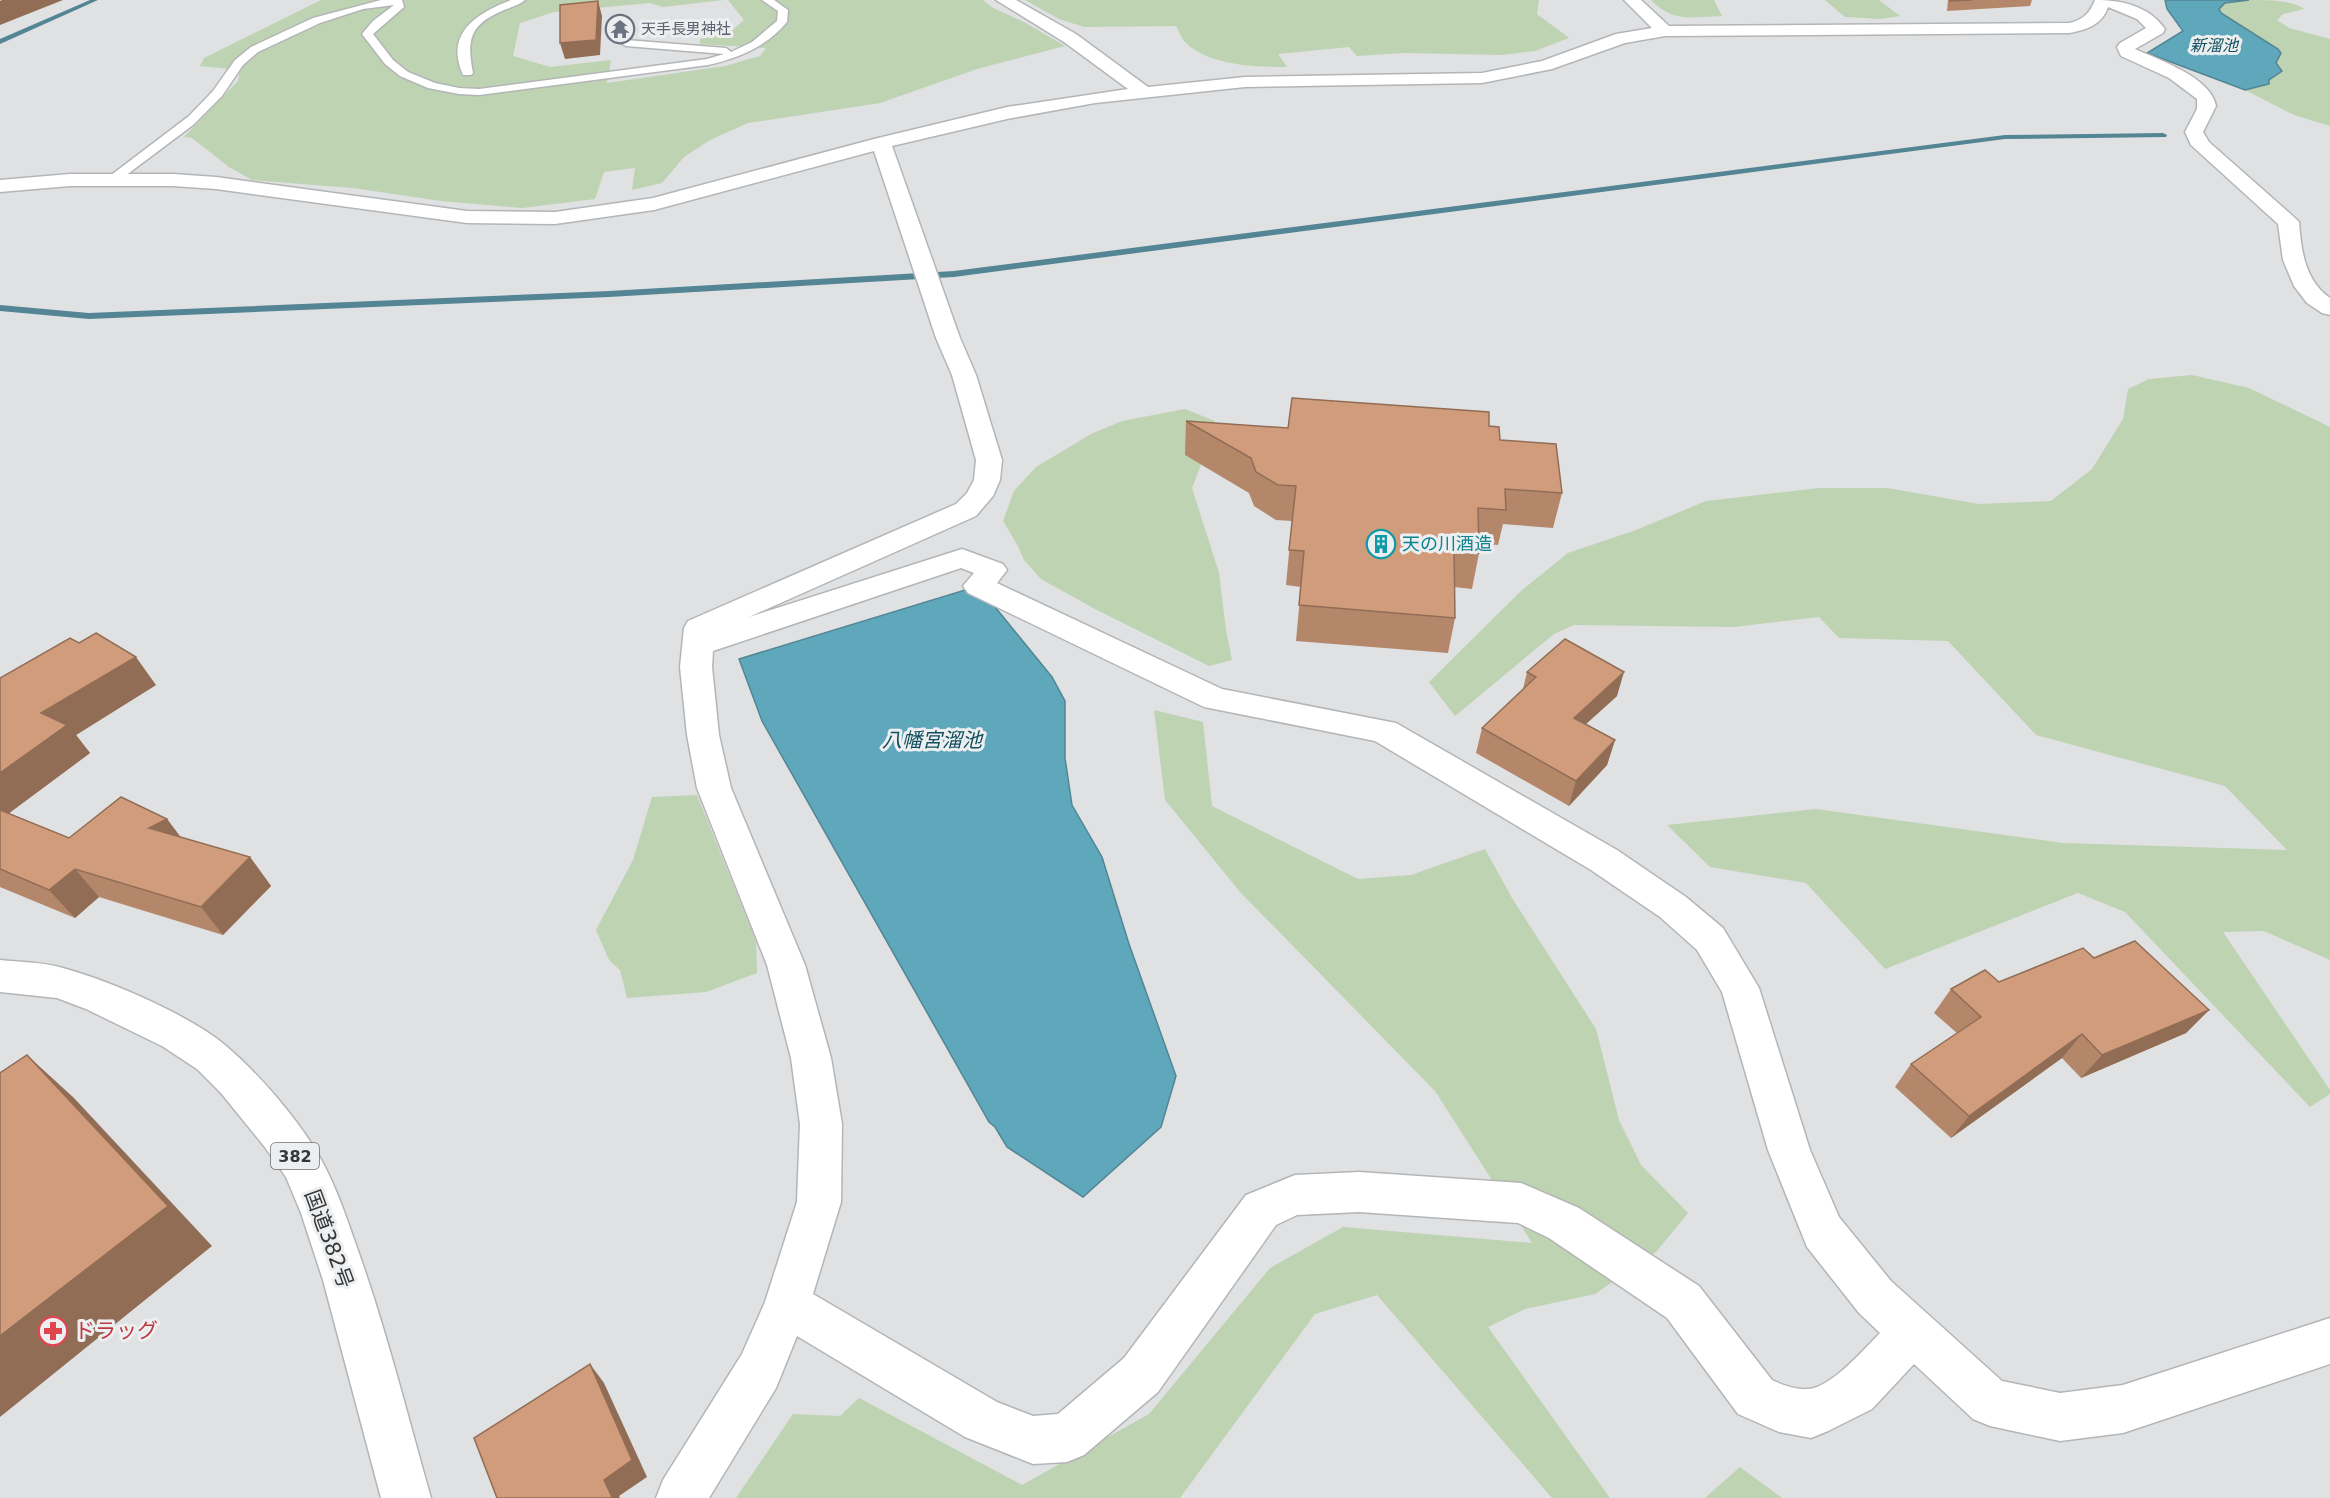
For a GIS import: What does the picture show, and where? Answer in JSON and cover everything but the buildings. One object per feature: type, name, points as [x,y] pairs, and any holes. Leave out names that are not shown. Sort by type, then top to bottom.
[{"type":"main road","points":[[1004,0],[1070,38],[1143,92]]},
{"type":"main road","points":[[1632,0],[1665,31]]},
{"type":"main road","points":[[0,186],[112,179],[216,183],[467,217],[555,218],[654,204],[881,143],[1007,113],[1143,92],[1245,82],[1482,78],[1546,65],[1622,38],[1665,31],[2069,28],[2084,25],[2098,14],[2104,0],[2143,16],[2157,29],[2126,47],[2127,52],[2180,77],[2207,99],[2207,107],[2194,132],[2201,145],[2288,222],[2289,249],[2302,280],[2310,294],[2330,308]]},
{"type":"main road","points":[[681,1498],[759,1371],[787,1304],[819,1202],[821,1124],[811,1058],[786,966],[714,788],[702,723],[696,667],[699,628],[966,510],[979,496],[987,480],[989,460],[964,375],[881,143]]},
{"type":"main road","points":[[697,645],[962,558],[993,570],[978,586],[1215,699],[1384,731],[1604,860],[1673,907],[1710,939],[1740,988],[1790,1150],[1822,1232],[1875,1297],[1990,1402],[2060,1417],[2123,1409],[2330,1341]]},
{"type":"main road","name":"国道382号","points":[[0,976],[57,982],[100,996],[176,1034],[211,1057],[235,1080],[279,1133],[301,1164],[327,1224],[346,1280],[406,1498]]},
{"type":"main road","points":[[787,1304],[982,1420],[1033,1440],[1067,1438],[1141,1375],[1261,1210],[1295,1195],[1359,1192],[1521,1203],[1564,1223],[1683,1302],[1755,1396],[1779,1408],[1811,1414],[1855,1392],[1913,1332]]},
{"type":"lane","points":[[467,73],[462,48],[469,29],[482,17],[520,0]]},
{"type":"lane","points":[[112,179],[188,123],[208,104],[242,59],[259,46],[277,35],[321,18],[377,1],[398,2],[399,7],[377,23],[367,34],[389,62],[404,74],[432,86],[459,92],[479,93],[708,62],[744,52],[760,42],[782,22],[783,10],[767,0]]},
{"type":"lane","points":[[626,43],[744,52]]},
{"type":"green space","points":[[321,0],[724,0],[663,7],[650,3],[554,12],[520,23],[513,56],[550,67],[611,60],[607,83],[725,66],[760,56],[766,48],[700,44],[700,39],[728,34],[744,20],[728,0],[983,0],[993,8],[1024,22],[1065,46],[977,69],[880,103],[748,123],[710,140],[684,157],[662,183],[632,190],[635,168],[604,172],[595,199],[522,208],[441,201],[353,188],[252,180],[229,167],[192,138],[184,137],[238,81],[240,70],[200,66],[204,58]]},
{"type":"green space","points":[[1025,0],[1539,0],[1537,14],[1569,38],[1535,51],[1501,55],[1404,53],[1357,56],[1349,47],[1278,54],[1287,67],[1261,66],[1233,63],[1207,56],[1185,42],[1176,26],[1084,27],[1059,19]]},
{"type":"green space","points":[[1651,0],[1714,0],[1722,16],[1684,17],[1675,15]]},
{"type":"green space","points":[[1825,0],[1879,0],[1900,16],[1881,19],[1845,17]]},
{"type":"green space","points":[[2249,0],[2278,1],[2299,6],[2304,9],[2283,14],[2277,20],[2289,28],[2330,39],[2330,126],[2294,115],[2245,90],[2268,84],[2269,80],[2278,74],[2280,67],[2276,63],[2278,49],[2221,13],[2219,8],[2224,3]]},
{"type":"green space","points":[[2192,375],[2249,388],[2330,427],[2330,960],[2264,931],[2223,932],[2330,1090],[2330,1094],[2310,1107],[2125,912],[2078,893],[1885,969],[1806,883],[1710,867],[1667,825],[1816,809],[2063,843],[2287,850],[2225,786],[2036,735],[1948,641],[1839,638],[1819,617],[1734,627],[1574,625],[1554,634],[1455,716],[1429,682],[1522,590],[1568,553],[1636,530],[1706,501],[1820,488],[1887,488],[1979,504],[2051,501],[2092,469],[2123,419],[2128,389],[2149,379]]},
{"type":"green space","points":[[1185,409],[1215,421],[1192,488],[1219,573],[1232,660],[1209,666],[1095,609],[1041,579],[1024,560],[1003,521],[1014,491],[1036,467],[1091,434],[1122,421]]},
{"type":"green space","points":[[1154,710],[1203,722],[1212,806],[1358,879],[1411,875],[1485,849],[1512,898],[1596,1029],[1619,1120],[1641,1165],[1688,1213],[1656,1252],[1595,1294],[1525,1309],[1488,1327],[1610,1498],[1552,1498],[1377,1295],[1315,1314],[1180,1498],[736,1498],[793,1414],[840,1416],[859,1398],[1022,1485],[1149,1414],[1270,1268],[1343,1227],[1532,1243],[1435,1091],[1241,893],[1165,800]]},
{"type":"green space","points":[[697,795],[756,941],[757,973],[706,992],[627,998],[620,970],[609,960],[596,930],[633,860],[652,797]]},
{"type":"green space","points":[[1740,1467],[1782,1498],[1705,1498]]},
{"type":"water","name":"新溜池","points":[[2165,0],[2249,0],[2225,3],[2219,9],[2221,13],[2278,49],[2281,53],[2276,63],[2282,71],[2269,80],[2269,84],[2245,90],[2147,53],[2183,31],[2167,9]]},
{"type":"water","name":"八幡宮溜池","points":[[978,586],[1052,677],[1065,701],[1065,758],[1072,805],[1102,857],[1129,944],[1176,1076],[1161,1127],[1083,1197],[1007,1147],[995,1127],[989,1122],[762,721],[739,659]]},
{"type":"waterway","points":[[0,42],[95,0]]},
{"type":"waterway","points":[[0,308],[89,316],[609,294],[954,274],[2005,137],[2163,135]]},
{"type":"place","name":"天手長男神社","points":[[620,29]]},
{"type":"place","name":"天の川酒造","points":[[1381,544]]},
{"type":"place","name":"ドラッグ","points":[[53,1331]]}]
